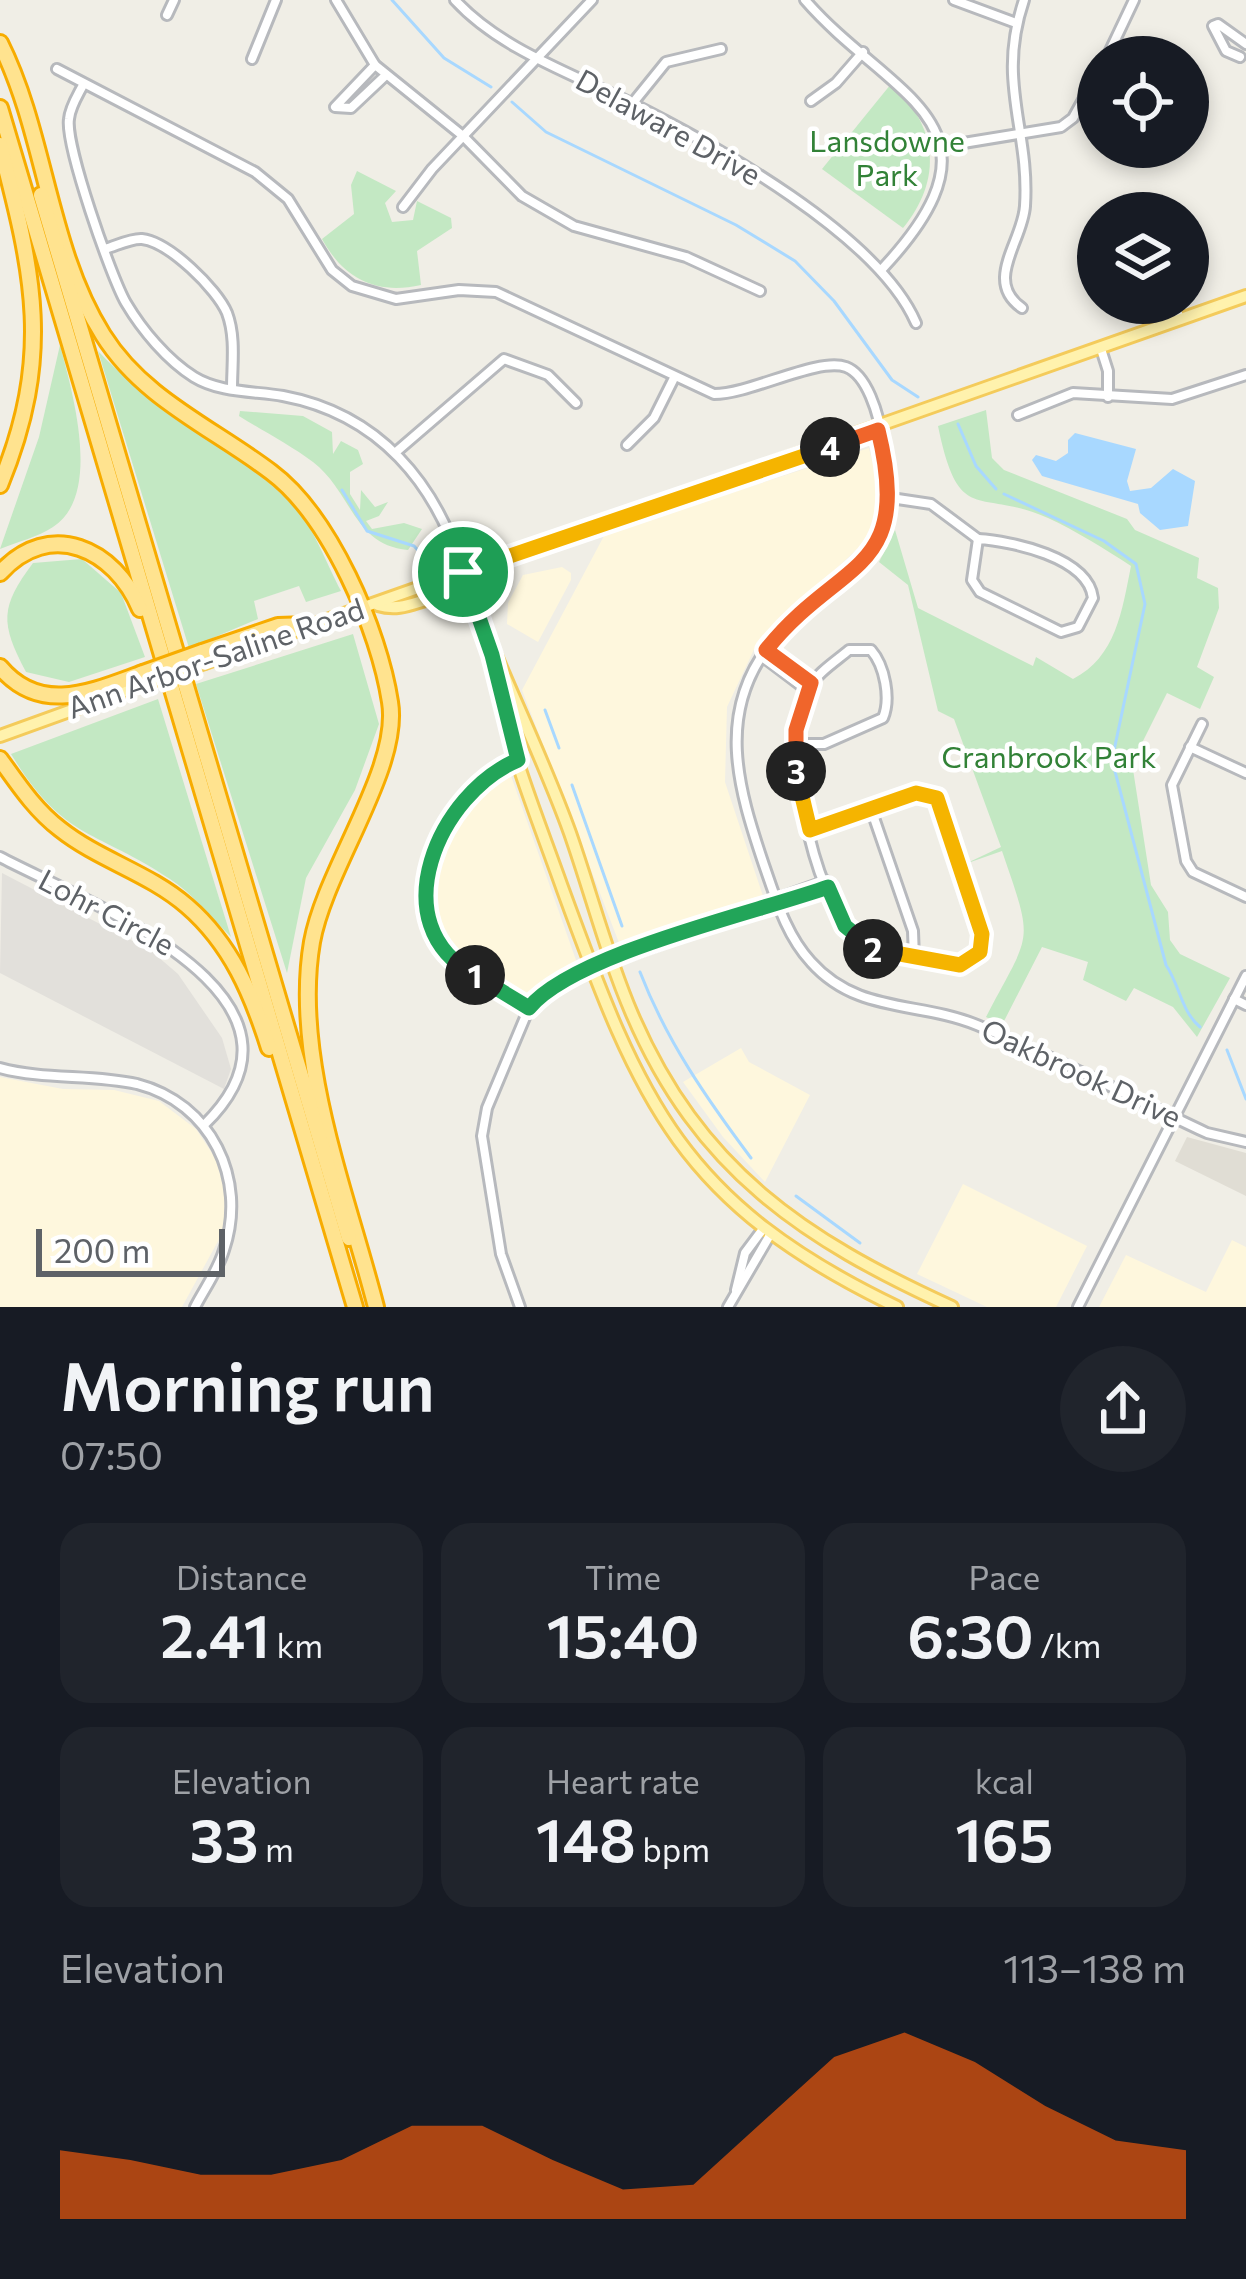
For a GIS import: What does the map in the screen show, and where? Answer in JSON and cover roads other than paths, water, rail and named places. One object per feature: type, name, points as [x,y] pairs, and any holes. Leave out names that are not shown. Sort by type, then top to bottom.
[{"type":"highway","points":[[0,43],[81,290],[106,341],[154,392],[298,496],[368,606],[388,690],[391,733],[317,916],[307,1015],[320,1092],[373,1307]]},
{"type":"highway","points":[[0,58],[373,1307]]},
{"type":"highway","points":[[0,108],[355,1307]]},
{"type":"highway","points":[[0,145],[31,266],[37,336],[32,391],[0,485]]},
{"type":"highway","points":[[0,574],[37,547],[66,543],[92,550],[127,580],[160,648]]},
{"type":"highway","points":[[0,667],[22,687],[64,698],[145,678],[278,626],[308,626]]},
{"type":"highway","points":[[0,759],[32,803],[60,830],[161,887],[218,938],[251,996],[314,1168]]},
{"type":"main road","name":"Ann Arbor-Saline Road","points":[[1209,310],[1246,296]]},
{"type":"main road","name":"Ann Arbor-Saline Road","points":[[308,626],[1170,324]]},
{"type":"main road","points":[[463,572],[492,655],[518,760],[590,969],[638,1082],[714,1184],[770,1234],[894,1305]]},
{"type":"main road","points":[[368,606],[391,609],[446,594],[475,604]]},
{"type":"main road","points":[[492,655],[518,704],[568,828],[600,926]]},
{"type":"main road","name":"Ann Arbor-Saline Road","points":[[0,736],[145,678]]},
{"type":"main road","points":[[512,740],[529,741],[560,809]]},
{"type":"main road","points":[[524,777],[549,835],[559,839],[568,828]]},
{"type":"main road","points":[[557,873],[563,865],[575,868],[666,1084],[733,1171]]},
{"type":"main road","points":[[611,1022],[649,1088],[666,1084]]},
{"type":"main road","points":[[666,1125],[682,1119],[733,1171],[806,1231],[878,1273],[952,1307]]},
{"type":"main road","points":[[770,1234],[841,1273],[850,1268],[848,1257]]},
{"type":"main road","points":[[878,1273],[889,1285],[894,1305]]},
{"type":"main road","points":[[917,1307],[926,1301],[940,1307]]},
{"type":"street","points":[[167,14],[174,0]]},
{"type":"street","points":[[252,59],[275,0]]},
{"type":"street","points":[[336,0],[386,76],[464,136],[522,196],[597,235],[686,257],[760,292]]},
{"type":"street","name":"Delaware Drive","points":[[455,0],[484,26],[536,57],[632,104],[759,176],[883,268],[916,323]]},
{"type":"street","points":[[404,207],[592,0]]},
{"type":"street","points":[[805,0],[924,106],[939,147],[936,194],[883,268]]},
{"type":"street","points":[[954,0],[1016,23]]},
{"type":"street","points":[[1022,308],[1006,291],[1003,278],[1024,217],[1010,77],[1016,23],[1024,0]]},
{"type":"street","points":[[1117,36],[1134,0]]},
{"type":"street","points":[[1218,24],[1246,45],[1239,60],[1226,51],[1213,26],[1218,24]]},
{"type":"street","points":[[632,104],[666,62],[721,49]]},
{"type":"street","points":[[811,101],[836,83],[863,52]]},
{"type":"street","points":[[375,64],[335,107],[351,108],[386,76]]},
{"type":"street","points":[[57,69],[234,159],[270,183],[288,199],[332,270],[352,286],[396,299],[492,291],[714,394],[745,393],[842,365],[862,381],[878,430],[891,498],[884,532],[868,558],[764,653],[809,687]]},
{"type":"street","points":[[83,85],[69,118],[70,132],[124,300],[174,362],[202,381],[322,406],[396,452],[438,503],[463,572]]},
{"type":"street","points":[[939,147],[1061,127],[1077,112]]},
{"type":"street","points":[[105,249],[141,239],[156,244],[214,295],[226,310],[230,328],[232,388]]},
{"type":"street","points":[[1101,349],[1108,370],[1108,397]]},
{"type":"street","points":[[396,452],[504,359],[548,375],[576,403]]},
{"type":"street","points":[[1018,415],[1073,393],[1172,399],[1246,375]]},
{"type":"street","points":[[627,445],[654,418],[674,378]]},
{"type":"street","points":[[891,498],[931,504],[978,539],[1041,553],[1080,574],[1093,598],[1078,627],[1061,632],[976,588],[978,539]]},
{"type":"street","points":[[795,744],[830,741],[876,725],[886,713],[879,661],[867,647],[849,650],[809,687],[795,744],[810,830],[827,884],[839,916],[860,942],[878,952],[968,963],[980,952],[982,934],[937,798],[923,792],[810,830]]},
{"type":"street","name":"Oakbrook Drive","points":[[764,653],[744,692],[736,730],[736,777],[777,902],[802,952],[846,991],[889,1007],[975,1024],[1215,1136],[1246,1142]]},
{"type":"street","points":[[1202,724],[1171,793],[1188,868],[1246,897]]},
{"type":"street","points":[[1190,747],[1246,773]]},
{"type":"street","points":[[518,760],[484,776],[462,800],[430,863],[425,904],[433,934],[445,954],[529,1008]]},
{"type":"street","points":[[871,809],[913,931],[914,958]]},
{"type":"street","name":"Lohr Circle","points":[[0,856],[168,944],[202,970],[230,1011],[243,1058],[237,1088],[204,1125]]},
{"type":"street","points":[[520,1307],[501,1254],[482,1136],[487,1108],[529,1008],[549,988],[590,969],[827,884]]},
{"type":"street","points":[[1078,1307],[1246,976]]},
{"type":"street","points":[[1239,996],[1246,1005]]},
{"type":"street","points":[[0,1068],[134,1084],[165,1095],[204,1125],[222,1154],[232,1204],[226,1246],[195,1307]]},
{"type":"street","points":[[728,1307],[745,1252],[770,1234]]},
{"type":"water","points":[[1075,433],[1136,449],[1127,481],[1130,491],[1151,488],[1173,469],[1195,481],[1188,526],[1160,530],[1140,513],[1138,504],[1042,476],[1032,460],[1036,455],[1056,461],[1068,453],[1068,440]]},
{"type":"waterway","points":[[392,0],[444,58],[491,87]]},
{"type":"waterway","points":[[512,102],[546,132],[736,225],[795,261],[834,301],[892,380],[918,397]]},
{"type":"waterway","points":[[958,424],[976,466],[996,489]]},
{"type":"waterway","points":[[342,490],[367,531],[414,546],[425,558]]},
{"type":"waterway","points":[[1004,494],[1104,541],[1136,564],[1145,604],[1112,760],[1166,965],[1200,1027]]},
{"type":"waterway","points":[[545,710],[559,748]]},
{"type":"waterway","points":[[572,785],[622,926]]},
{"type":"waterway","points":[[640,972],[689,1069],[751,1158]]},
{"type":"waterway","points":[[1227,1050],[1246,1099]]},
{"type":"waterway","points":[[796,1196],[860,1243]]},
{"type":"park label","name":"Lansdowne Park","points":[[887,160]]},
{"type":"park label","name":"Cranbrook Park","points":[[1049,758]]}]
